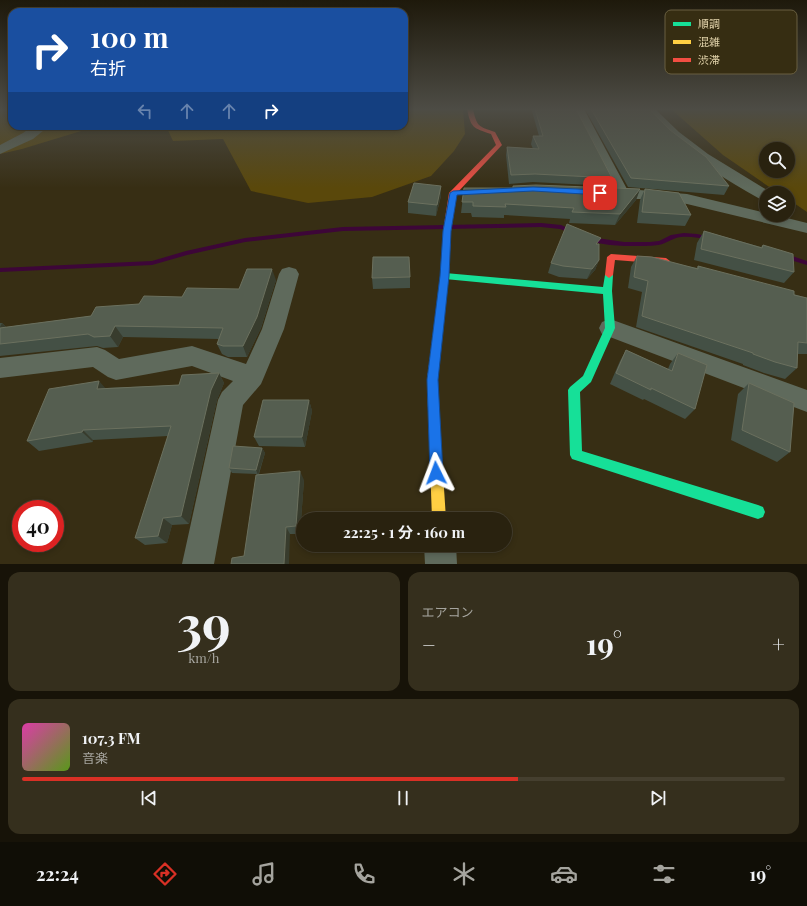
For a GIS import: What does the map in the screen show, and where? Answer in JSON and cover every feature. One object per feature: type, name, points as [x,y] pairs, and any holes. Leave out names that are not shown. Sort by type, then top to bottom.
[{"type":"street","points":[[0,150],[29,135]]},
{"type":"street","points":[[439,512],[432,380],[445,276],[447,231],[453,193],[499,145],[494,135]]},
{"type":"street","points":[[592,135],[622,194]]},
{"type":"street","points":[[675,135],[699,154],[759,192]]},
{"type":"street","points":[[453,193],[477,192]]},
{"type":"street","points":[[593,192],[646,194],[687,199],[805,227]]},
{"type":"street","points":[[795,212],[802,217],[805,227]]},
{"type":"street","points":[[672,263],[664,261],[611,257],[607,291],[610,328],[587,379],[574,390],[576,455],[758,512]]},
{"type":"street","points":[[198,564],[231,400],[252,377],[273,328],[289,274]]},
{"type":"street","points":[[445,276],[607,291]]},
{"type":"street","points":[[610,328],[807,401]]},
{"type":"street","points":[[0,368],[97,357],[116,370],[192,356],[252,377]]},
{"type":"street","points":[[440,552],[441,564]]},
{"type":"shaded area","points":[[0,135],[67,135],[22,149],[0,154]]},
{"type":"shaded area","points":[[170,135],[464,135],[454,151],[431,176],[372,197],[308,203],[251,191],[223,139],[173,141]]},
{"type":"shaded area","points":[[701,135],[807,135],[807,212],[795,204],[795,186],[768,186],[723,155]]},
{"type":"building","points":[[590,135],[612,178],[535,174],[511,175],[507,147],[539,149],[533,136]]},
{"type":"building","points":[[606,135],[677,135],[706,157],[729,186],[631,178]]},
{"type":"building","points":[[414,183],[441,186],[437,205],[408,202]]},
{"type":"building","points":[[536,185],[640,189],[620,214],[572,212],[574,208],[505,204],[506,207],[473,206],[473,202],[462,202],[464,188],[513,188],[513,186]]},
{"type":"building","points":[[645,189],[679,193],[691,215],[642,212]]},
{"type":"building","points":[[567,224],[601,238],[596,244],[599,244],[599,260],[592,269],[563,266],[551,263]]},
{"type":"building","points":[[704,231],[762,248],[763,245],[793,254],[794,272],[701,249]]},
{"type":"building","points":[[637,256],[652,257],[698,269],[698,266],[794,291],[794,295],[807,298],[807,343],[798,342],[797,368],[775,362],[753,353],[642,316],[648,281],[634,277]]},
{"type":"building","points":[[373,257],[409,257],[410,277],[372,278]]},
{"type":"building","points":[[247,269],[272,269],[257,317],[243,346],[223,346],[217,344],[223,328],[115,326],[110,336],[94,337],[88,334],[0,344],[0,328],[91,316],[96,307],[139,304],[144,296],[182,297],[187,288],[239,289]]},
{"type":"building","points":[[626,350],[672,371],[678,353],[707,365],[695,409],[616,373]]},
{"type":"building","points":[[219,373],[211,390],[181,516],[163,518],[158,536],[135,538],[171,426],[83,430],[82,432],[27,441],[49,389],[99,381],[97,389],[179,385],[182,375]]},
{"type":"building","points":[[749,383],[794,403],[790,452],[742,430]]},
{"type":"building","points":[[263,400],[309,400],[302,437],[254,437]]},
{"type":"building","points":[[233,446],[262,448],[256,470],[229,468]]},
{"type":"building","points":[[300,471],[296,526],[286,527],[284,564],[231,564],[232,558],[244,556],[256,475]]},
{"type":"waterway","points":[[0,270],[152,263],[186,253],[245,240],[343,229],[541,225],[561,227],[573,232]]},
{"type":"waterway","points":[[590,239],[615,243],[650,244],[679,235],[692,235],[709,238]]},
{"type":"waterway","points":[[786,256],[807,263]]},
{"type":"traffic: fast","points":[[445,276],[607,291],[609,275]]},
{"type":"traffic: fast","points":[[607,291],[610,328],[587,379],[574,390],[576,455],[758,512]]},
{"type":"traffic: slow","points":[[439,512],[432,380],[445,273]]},
{"type":"traffic: jam","points":[[445,273],[447,231],[453,193],[499,145],[494,135]]},
{"type":"traffic: jam","points":[[609,275],[611,257],[666,261]]},
{"type":"route","points":[[436,473],[432,380],[445,276],[447,231],[453,193],[533,189],[600,193]]}]
